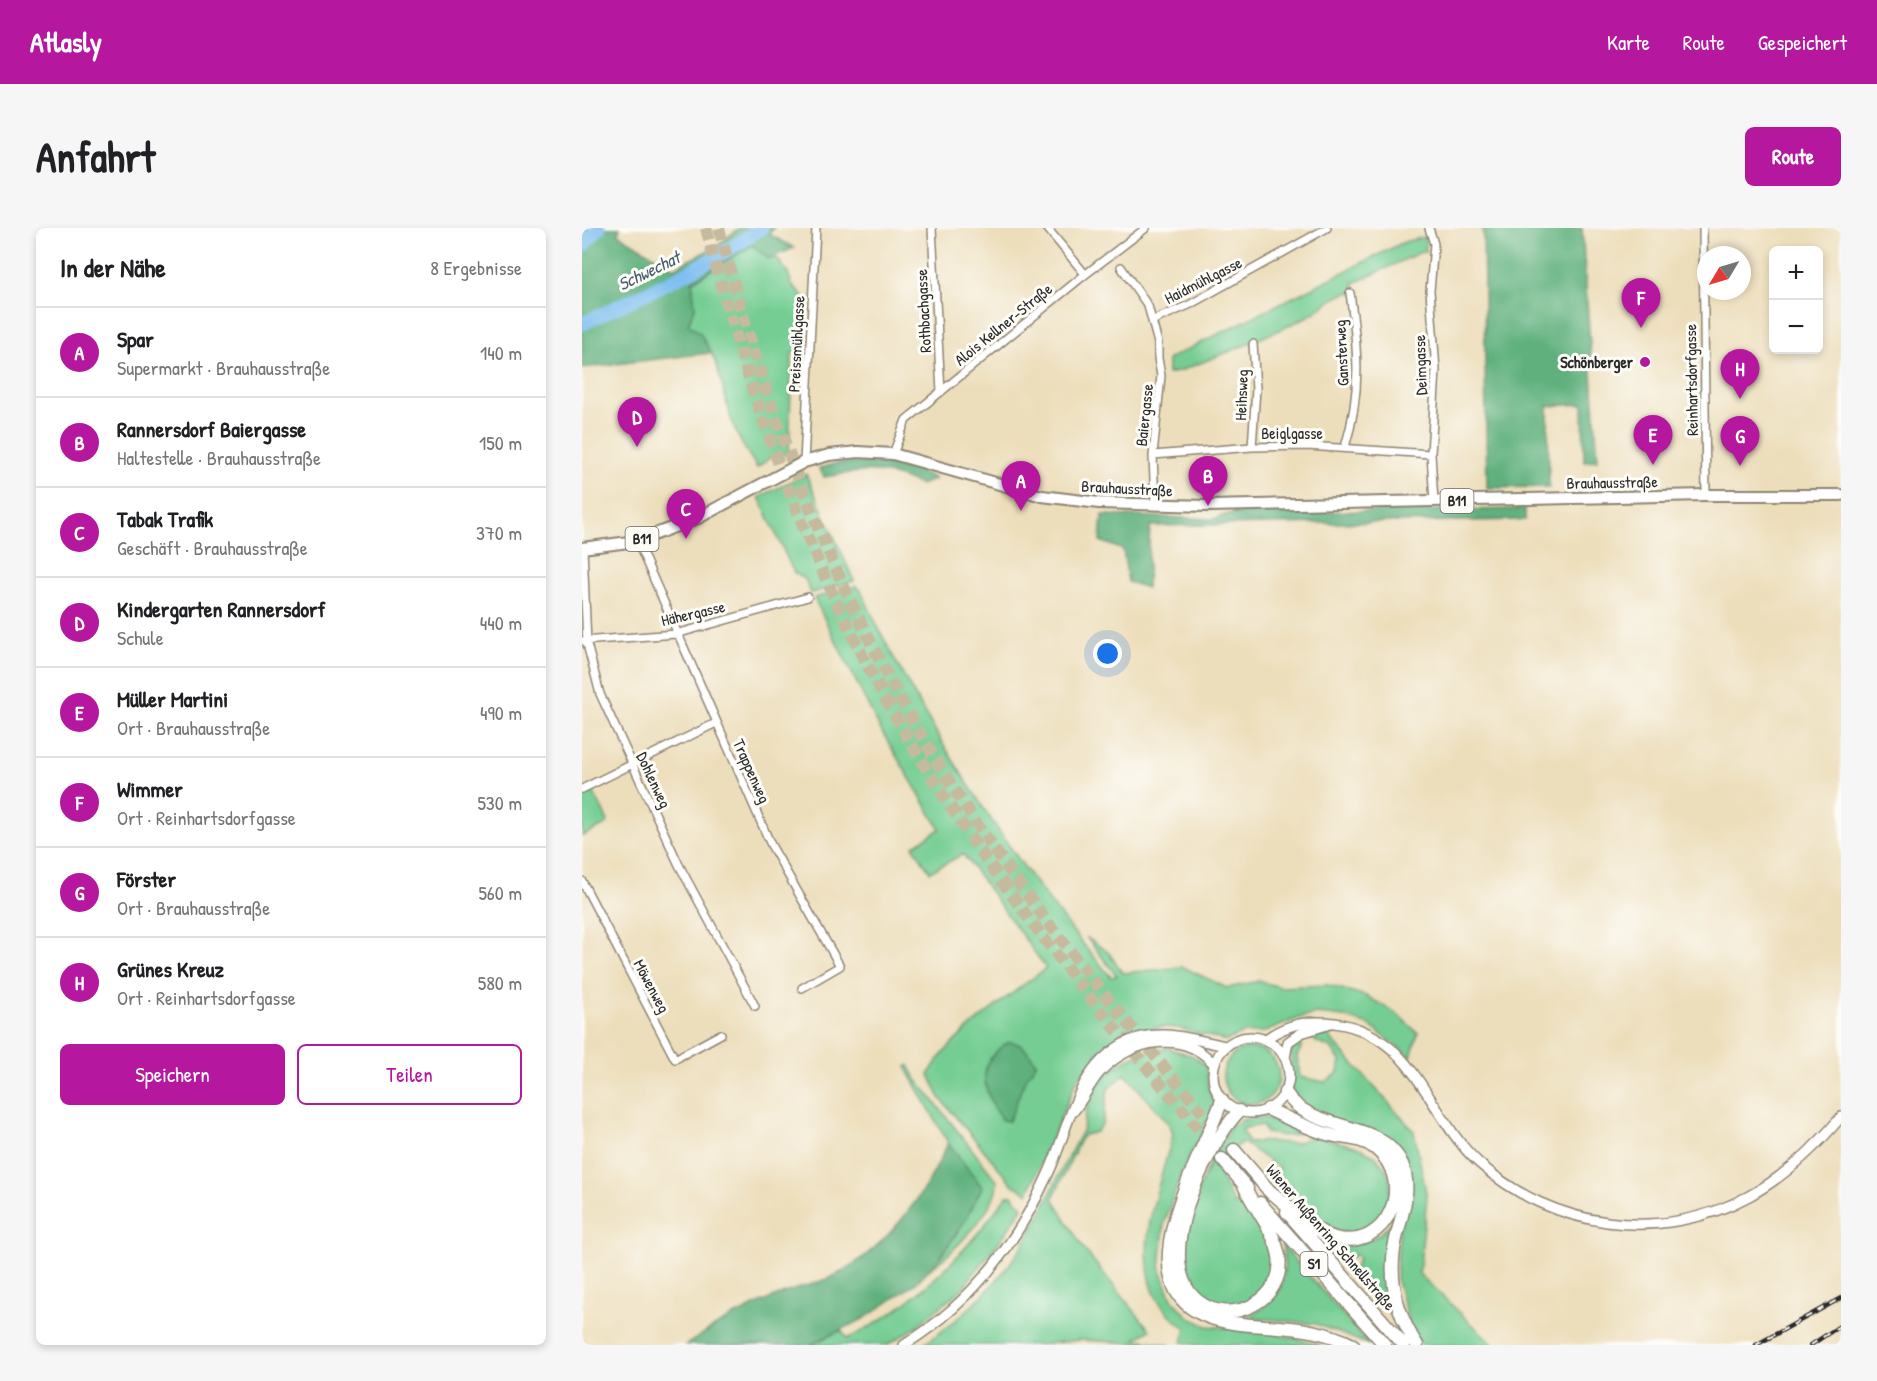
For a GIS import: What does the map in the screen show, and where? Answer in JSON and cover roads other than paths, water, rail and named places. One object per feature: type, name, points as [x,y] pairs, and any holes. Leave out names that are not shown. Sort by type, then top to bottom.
[{"type":"highway","points":[[1285,1092],[1293,1105],[1311,1116],[1363,1132],[1379,1140],[1393,1151],[1402,1165],[1406,1202],[1394,1248],[1394,1292],[1401,1316],[1417,1345]]},
{"type":"highway","points":[[1222,1100],[1198,1151],[1174,1219],[1169,1255],[1170,1276],[1179,1294],[1191,1309],[1209,1319],[1234,1324],[1301,1329],[1353,1345]]},
{"type":"highway","points":[[1268,1109],[1307,1127],[1360,1140],[1374,1147],[1392,1170],[1396,1190],[1393,1207],[1384,1222],[1366,1235],[1350,1239],[1335,1238],[1320,1231],[1268,1190]]},
{"type":"highway","points":[[1239,1112],[1227,1125],[1206,1157],[1192,1194],[1179,1256],[1180,1273],[1186,1288],[1198,1302],[1214,1310],[1233,1313],[1252,1307],[1274,1288],[1279,1267],[1273,1239],[1262,1217],[1251,1203],[1243,1183]]},
{"type":"highway","name":"Wiener Außenring Schnellstraße","points":[[1234,1150],[1404,1345]]},
{"type":"highway","name":"Wiener Außenring Schnellstraße","points":[[1222,1159],[1385,1345]]},
{"type":"main road","name":"Brauhausstraße","points":[[583,548],[637,541],[699,518],[804,462],[844,453],[893,454],[1042,496],[1099,503],[1155,505],[1434,502],[1706,495],[1841,495]]},
{"type":"main road","points":[[1285,1058],[1288,1042],[1301,1033],[1335,1023]]},
{"type":"main road","points":[[1266,1039],[1275,1045],[1285,1058],[1289,1074],[1285,1092],[1268,1109],[1258,1113],[1239,1112],[1222,1100],[1213,1082],[1214,1064],[1225,1046],[1244,1037],[1266,1039],[1301,1024],[1335,1023],[1353,1026],[1389,1047],[1406,1064],[1452,1134],[1478,1162],[1509,1187],[1542,1204],[1577,1217],[1621,1224],[1651,1225],[1714,1212],[1749,1196],[1785,1173],[1841,1117]]},
{"type":"main road","points":[[904,1345],[956,1308],[1009,1247],[1049,1172],[1072,1114],[1075,1100],[1090,1073],[1125,1043],[1162,1034],[1225,1046]]},
{"type":"main road","points":[[1072,1114],[1101,1072],[1123,1053],[1139,1046],[1155,1042],[1181,1044],[1195,1049],[1214,1064]]},
{"type":"street","name":"Preissmühlgasse","points":[[804,462],[816,228]]},
{"type":"street","name":"Rothbachgasse","points":[[932,228],[941,392]]},
{"type":"street","points":[[1047,228],[1085,274]]},
{"type":"street","name":"Alois Kellner-Straße","points":[[893,454],[906,420],[1085,274],[1146,228]]},
{"type":"street","name":"Haidmühlgasse","points":[[1154,320],[1189,305],[1328,228]]},
{"type":"street","name":"Deimgasse","points":[[1430,228],[1434,244],[1430,291],[1436,370],[1431,454],[1434,502]]},
{"type":"street","name":"Reinhartsdorfgasse","points":[[1703,228],[1706,495]]},
{"type":"street","name":"Baiergasse","points":[[1121,267],[1141,294],[1154,320],[1161,376],[1153,455],[1155,505]]},
{"type":"street","name":"Gansterweg","points":[[1345,447],[1353,422],[1359,358],[1350,292]]},
{"type":"street","name":"Heihsweg","points":[[1252,447],[1256,389],[1253,344]]},
{"type":"street","name":"Beiglgasse","points":[[1153,455],[1252,447],[1345,447],[1431,454]]},
{"type":"street","name":"Trappenweg","points":[[637,541],[771,845],[840,966],[802,988]]},
{"type":"street","name":"Dohlenweg","points":[[583,548],[584,641],[600,694],[679,865],[755,1006]]},
{"type":"street","name":"Hähergasse","points":[[584,641],[676,633],[808,597]]},
{"type":"street","points":[[582,789],[716,723]]},
{"type":"street","name":"Möwenweg","points":[[582,881],[675,1059],[721,1034]]},
{"type":"waterway","name":"Schwechat","points":[[582,246],[599,228]]},
{"type":"waterway","name":"Schwechat","points":[[582,324],[696,268],[761,228]]},
{"type":"tunnel","points":[[706,228],[744,362],[790,494],[846,622],[877,684],[945,798],[1016,901],[1092,1000],[1211,1144]]},
{"type":"tunnel","points":[[719,228],[740,307],[792,461],[822,536],[891,682],[931,752],[1005,864],[1067,948],[1234,1150]]},
{"type":"railway","points":[[1756,1345],[1841,1298]]},
{"type":"railway","points":[[1811,1345],[1841,1325]]},
{"type":"place","name":"Wimmer","points":[[1641,328]]},
{"type":"place","name":"Schönberger","points":[[1645,362]]},
{"type":"place","name":"Grünes Kreuz","points":[[1740,399]]},
{"type":"place","name":"Kindergarten Rannersdorf","points":[[637,447]]},
{"type":"place","name":"Müller Martini","points":[[1653,465]]},
{"type":"place","name":"Förster","points":[[1740,466]]},
{"type":"place","name":"Rannersdorf Baiergasse","points":[[1208,506]]},
{"type":"place","name":"Spar","points":[[1021,511]]},
{"type":"place","name":"Tabak Trafik","points":[[686,539]]}]
